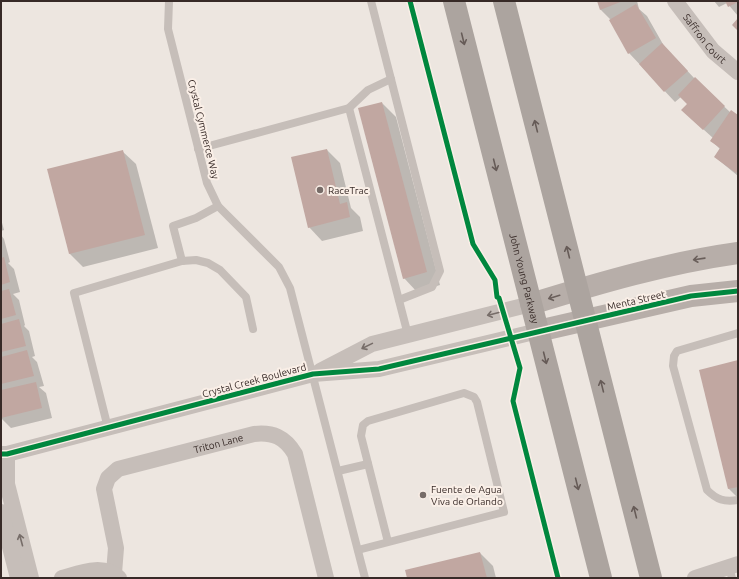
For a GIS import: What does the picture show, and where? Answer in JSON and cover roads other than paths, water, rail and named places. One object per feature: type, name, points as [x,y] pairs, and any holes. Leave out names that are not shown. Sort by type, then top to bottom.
[{"type":"highway","name":"John Young Parkway","points":[[454,1],[601,578]]},
{"type":"highway","points":[[504,1],[651,578]]},
{"type":"street","name":"Saffron Court","points":[[675,1],[712,51],[738,72]]},
{"type":"street","points":[[531,304],[691,260],[738,253]]},
{"type":"street","name":"Menta Street","points":[[538,331],[691,296],[738,291]]},
{"type":"street","name":"Crystal Creek Boulevard","points":[[313,374],[372,344],[531,304]]},
{"type":"street","name":"Crystal Creek Boulevard","points":[[4,454],[313,374],[379,369],[538,331]]},
{"type":"street","name":"Triton Lane","points":[[116,575],[116,548],[104,489],[108,478],[118,469],[246,436],[266,433],[280,437],[289,444],[295,454],[326,578]]},
{"type":"street","points":[[4,454],[7,484],[5,512],[18,578]]},
{"type":"street","points":[[5,512],[31,578]]},
{"type":"street","points":[[62,578],[101,570],[116,575]]},
{"type":"street","points":[[695,578],[733,570]]},
{"type":"lane","name":"Crystal Cymmerce Way","points":[[169,1],[168,29],[207,184],[218,206],[279,267],[290,288],[365,578]]},
{"type":"lane","points":[[371,1],[440,271],[432,287],[399,300]]},
{"type":"lane","points":[[198,149],[349,108],[368,90],[391,79]]},
{"type":"lane","points":[[349,108],[408,335]]},
{"type":"lane","points":[[182,261],[173,226],[196,218],[218,206]]},
{"type":"lane","points":[[108,428],[74,293],[182,261],[196,260],[220,270],[246,297],[253,329]]},
{"type":"lane","points":[[738,332],[677,351],[674,356],[673,366],[707,490],[714,497],[725,502],[738,500]]},
{"type":"lane","points":[[358,550],[504,512],[477,402],[474,397],[464,393],[368,421],[363,425],[361,436],[388,542]]},
{"type":"lane","points":[[338,471],[368,464]]},
{"type":"place","name":"RaceTrac","points":[[320,190]]},
{"type":"place","name":"Fuente de Agua Viva de Orlando","points":[[423,495]]}]
